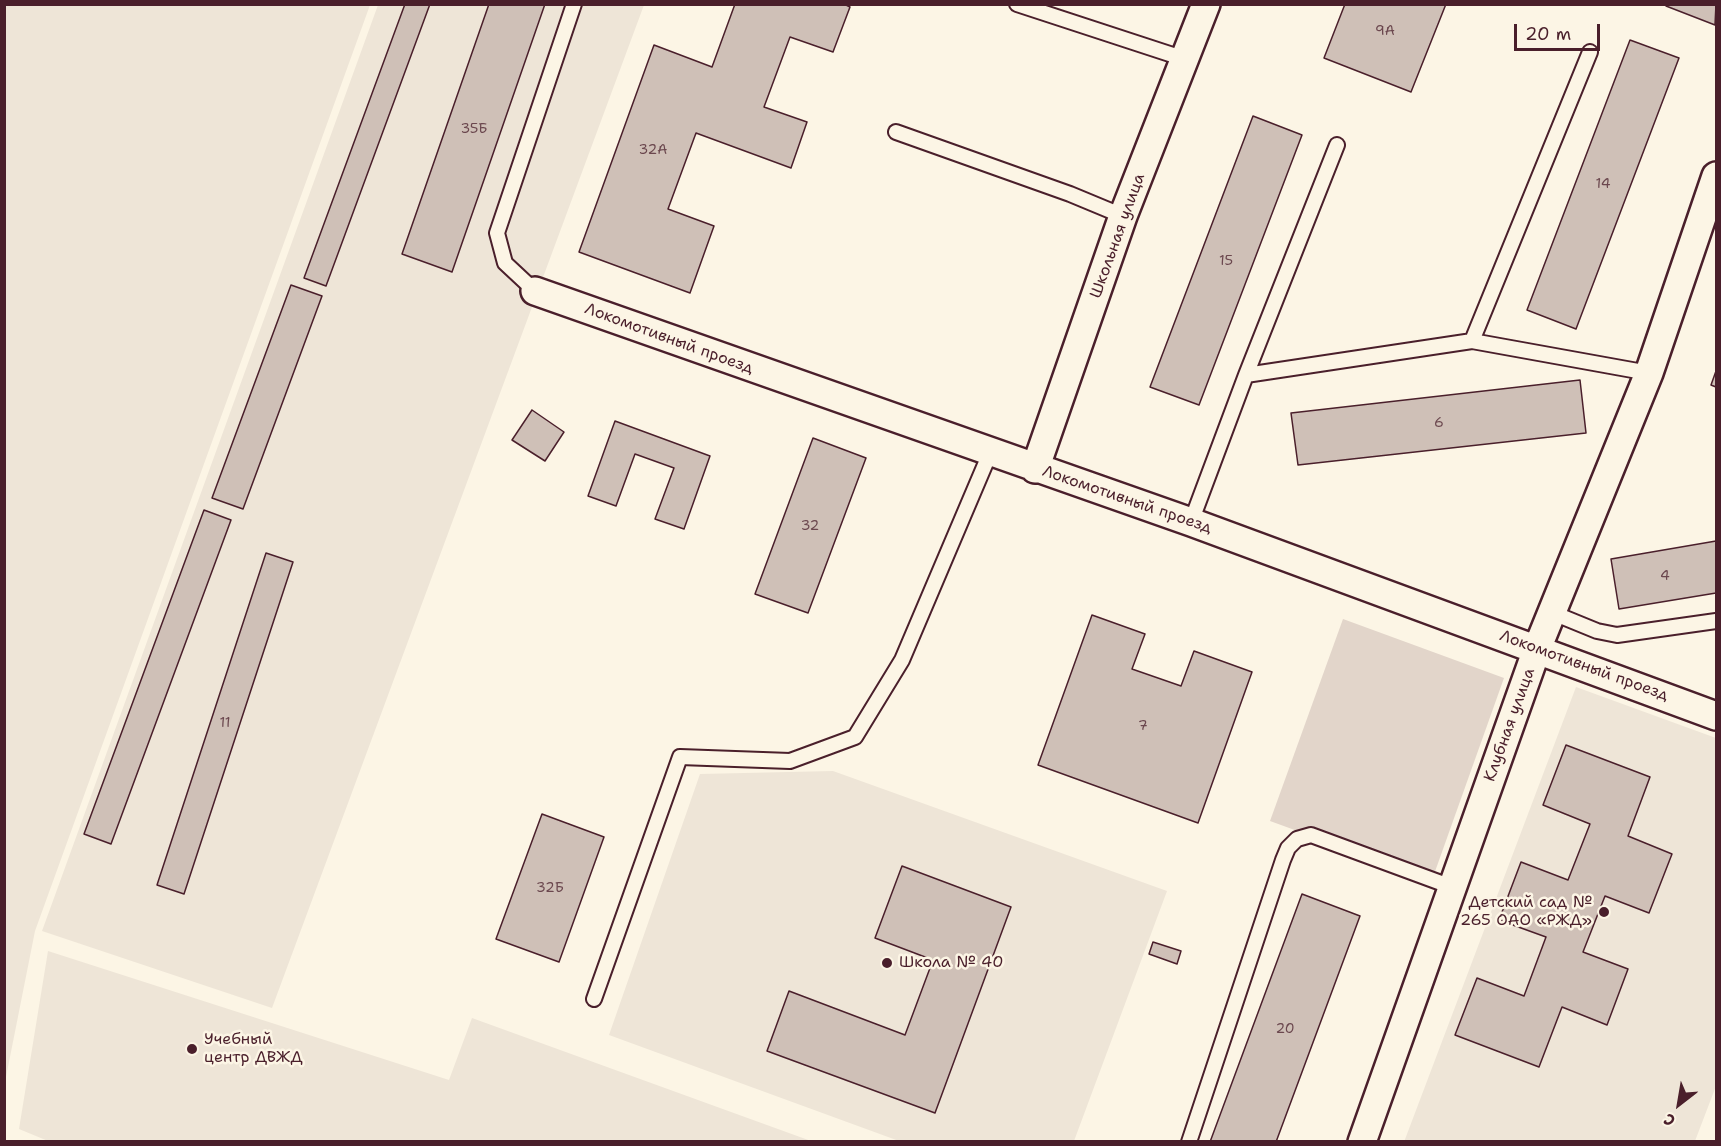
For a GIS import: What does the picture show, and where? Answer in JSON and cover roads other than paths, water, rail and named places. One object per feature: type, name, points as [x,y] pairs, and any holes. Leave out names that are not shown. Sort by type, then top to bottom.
[{"type":"street","name":"Школьная улица","points":[[1035,469],[1123,216],[1206,4]]},
{"type":"street","name":"Клубная улица","points":[[1362,1142],[1537,649],[1649,373],[1716,176]]},
{"type":"street","name":"Локомотивный проезд","points":[[535,291],[1035,469],[1191,522],[1716,716]]},
{"type":"lane","points":[[535,291],[504,263],[497,233],[574,4]]},
{"type":"lane","points":[[1018,5],[1185,59]]},
{"type":"lane","points":[[1472,341],[1590,52]]},
{"type":"lane","points":[[896,132],[1070,194],[1123,216]]},
{"type":"lane","points":[[1191,522],[1336,145]]},
{"type":"lane","points":[[1246,375],[1472,341],[1649,373]]},
{"type":"lane","points":[[594,999],[680,757],[789,761],[855,737],[902,660],[990,453]]},
{"type":"lane","points":[[1553,613],[1597,631],[1617,635],[1716,621]]},
{"type":"lane","points":[[1189,1142],[1283,860],[1293,843],[1311,835],[1452,887]]},
{"type":"place","name":"Детский сад № 265 ОАО «РЖД»","points":[[1604,912]]},
{"type":"place","name":"Школа № 40","points":[[887,963]]},
{"type":"place","name":"Учебный центр ДВЖД","points":[[192,1049]]}]
